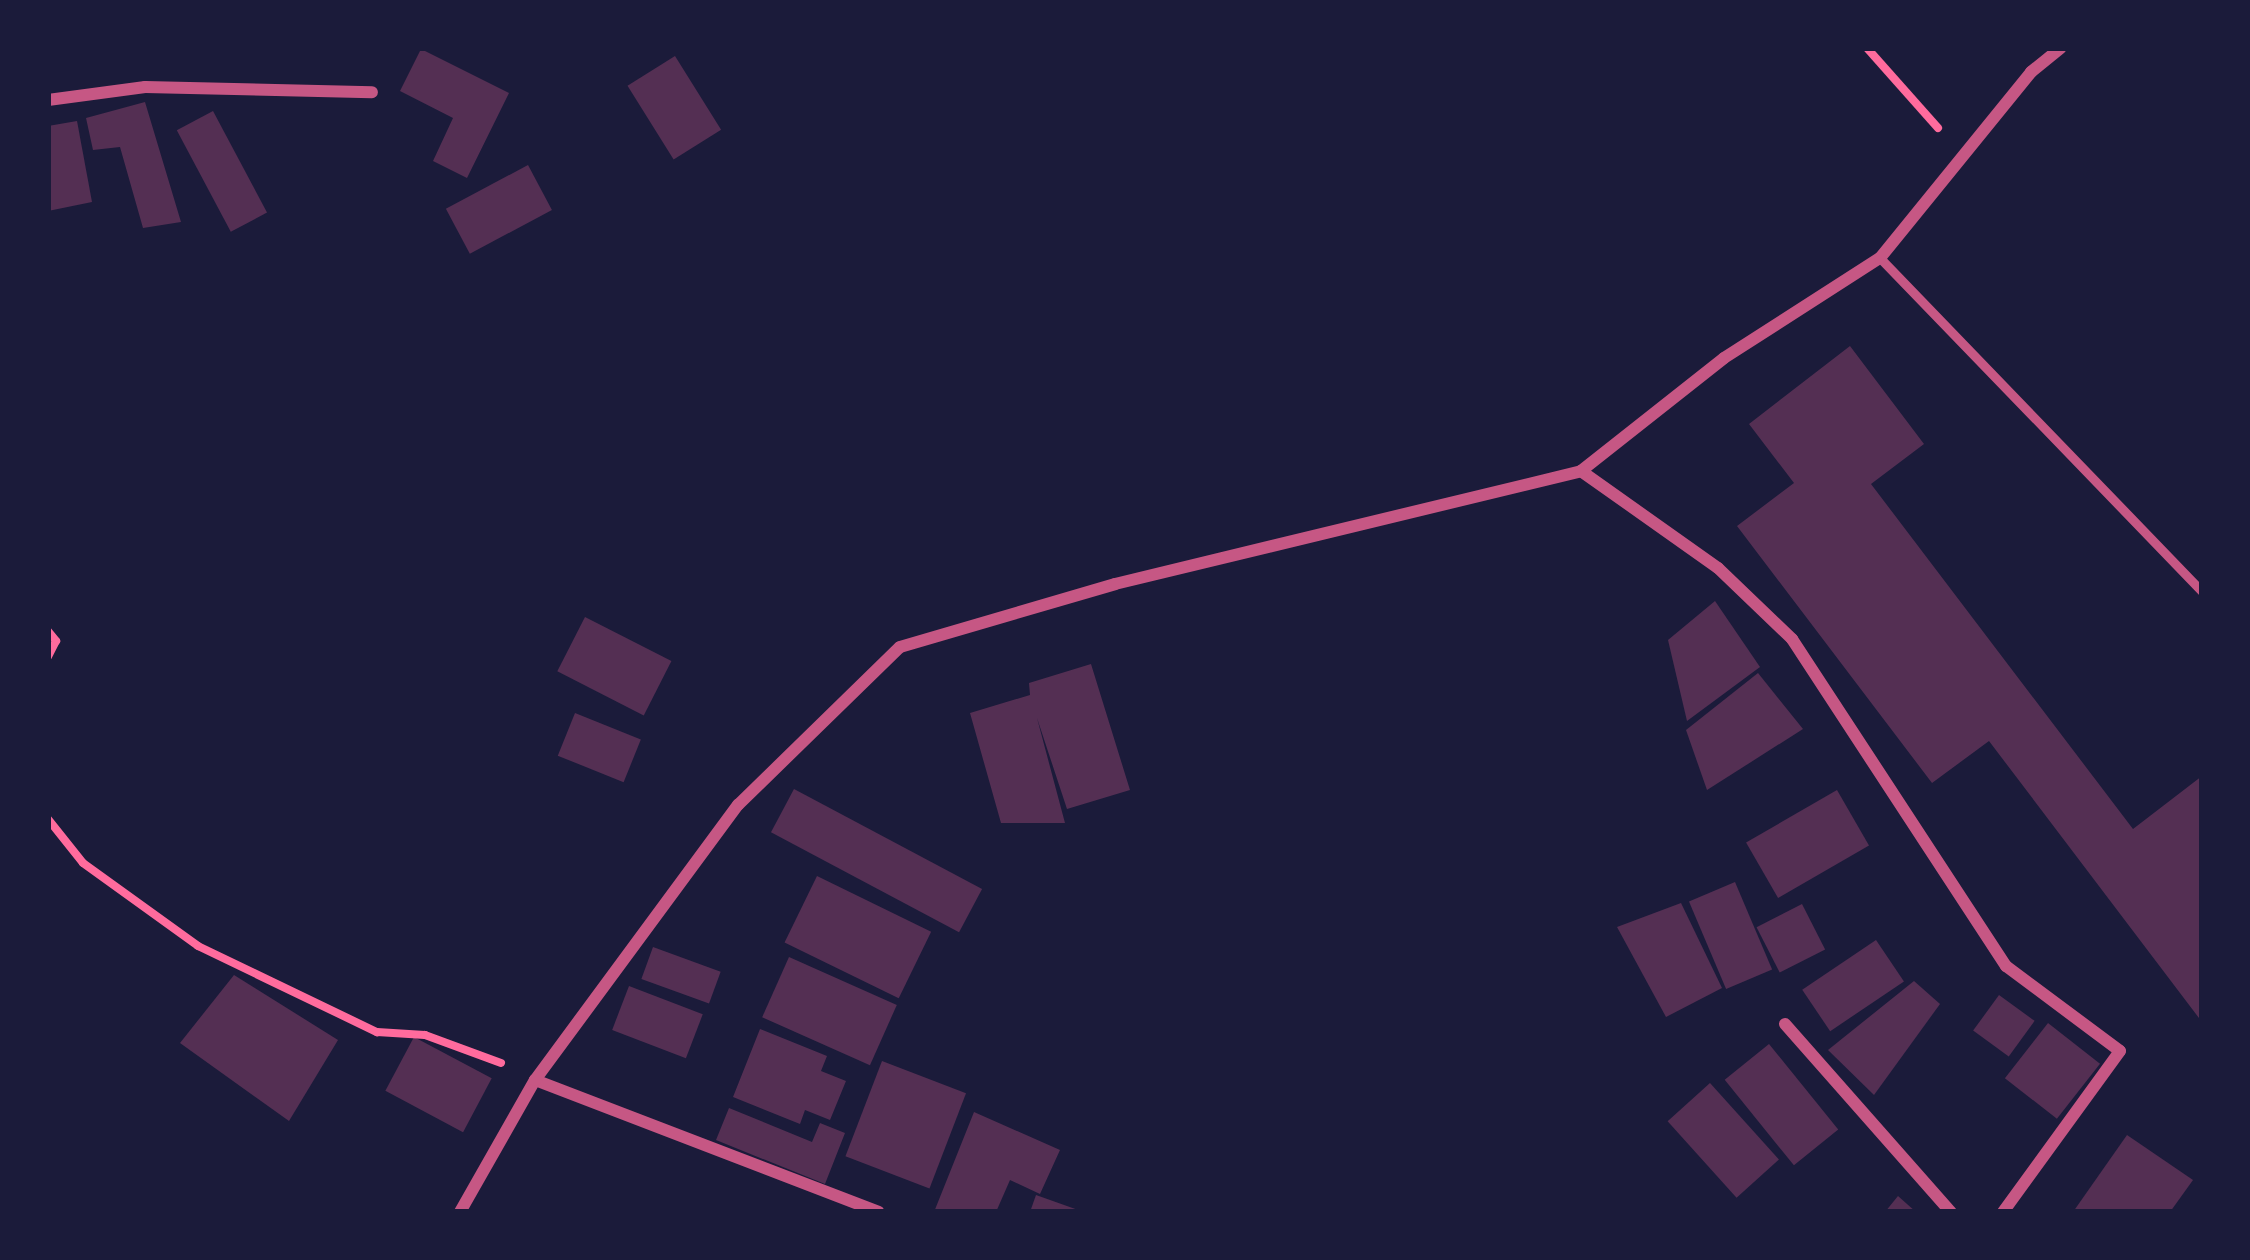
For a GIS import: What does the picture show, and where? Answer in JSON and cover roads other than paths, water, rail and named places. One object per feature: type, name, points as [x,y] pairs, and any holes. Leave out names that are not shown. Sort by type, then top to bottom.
[{"type":"street","points":[[460,1212],[536,1079],[738,805],[900,647],[1115,584],[1581,471],[1724,358],[1880,257],[1963,155],[2061,48]]},
{"type":"street","points":[[48,100],[146,87],[372,92]]},
{"type":"street","points":[[1581,471],[1718,568],[1792,639],[2006,966],[2120,1051],[2003,1212]]},
{"type":"street","points":[[1785,1024],[1951,1212]]},
{"type":"street","points":[[536,1079],[878,1212]]},
{"type":"lane","points":[[1880,257],[2202,592]]}]
